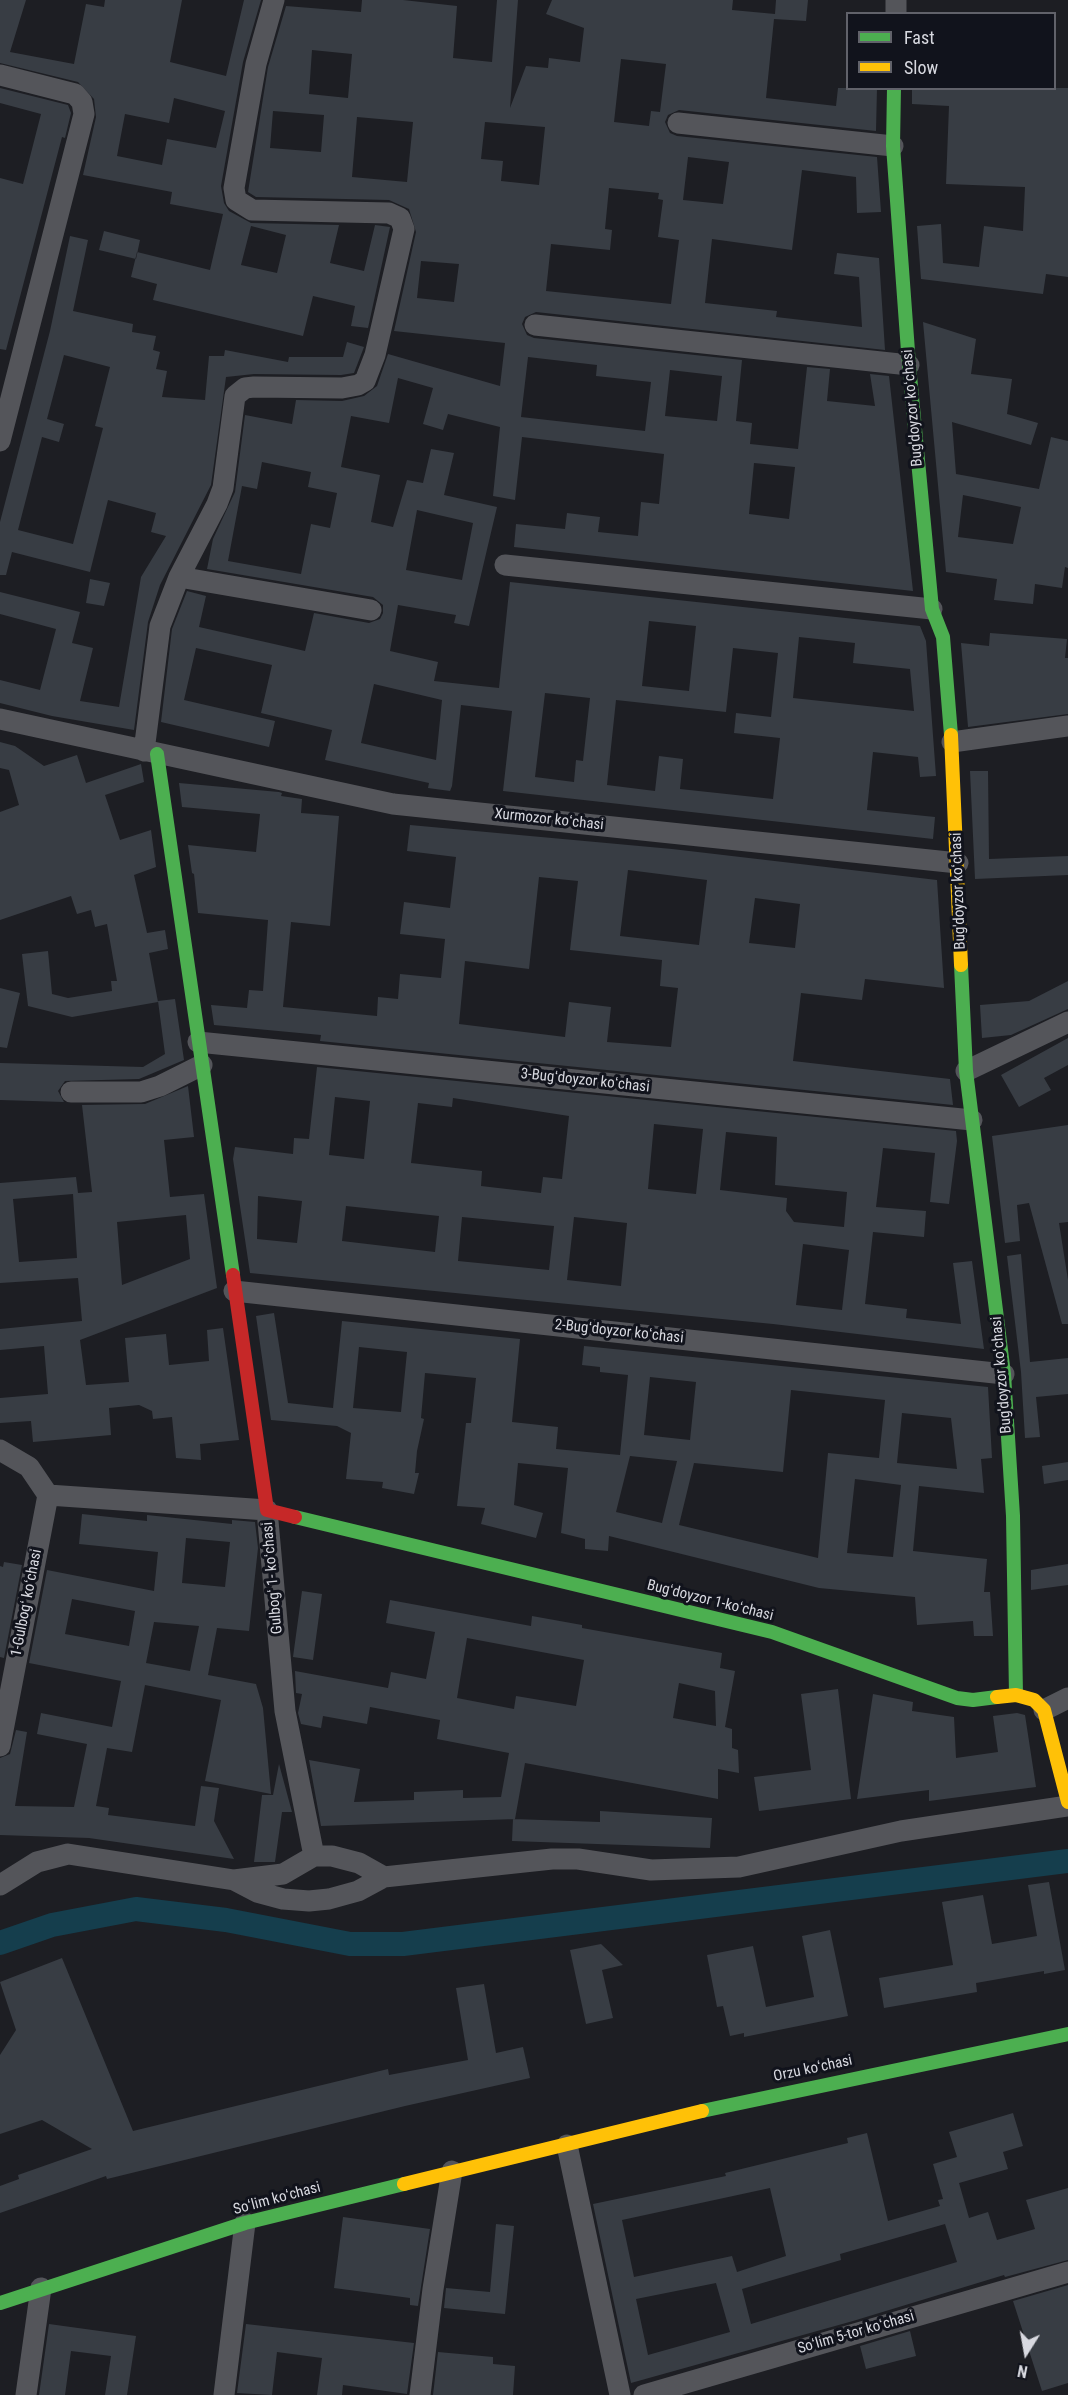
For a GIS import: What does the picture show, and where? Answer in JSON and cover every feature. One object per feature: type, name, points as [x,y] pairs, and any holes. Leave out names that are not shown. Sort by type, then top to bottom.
[{"type":"street","points":[[267,1510],[202,1065],[150,752],[160,626],[179,577],[218,504],[223,488],[235,396],[245,388],[342,388],[358,386],[365,381],[375,355],[404,229],[400,218],[389,213],[252,210],[236,200],[234,188],[256,64],[274,0]]},
{"type":"street","points":[[0,75],[75,94],[82,102],[84,114],[0,441]]},
{"type":"street","name":"Bug'doyzor koʻchasi","points":[[894,90],[893,146],[909,365],[932,609],[943,637],[952,742],[966,1071],[1004,1374],[1013,1516],[1016,1695]]},
{"type":"street","points":[[678,123],[893,146]]},
{"type":"street","points":[[535,325],[909,365]]},
{"type":"street","points":[[505,565],[932,609]]},
{"type":"street","points":[[179,577],[371,610]]},
{"type":"street","name":"Xurmozor koʻchasi","points":[[0,719],[393,804],[958,863]]},
{"type":"street","points":[[952,742],[1068,726]]},
{"type":"street","points":[[966,1071],[1068,1022]]},
{"type":"street","name":"3-Bugʻdoyzor koʻchasi","points":[[198,1042],[972,1120]]},
{"type":"street","points":[[71,1092],[141,1092],[160,1086],[202,1065]]},
{"type":"street","name":"2-Bugʻdoyzor koʻchasi","points":[[234,1291],[1004,1374]]},
{"type":"street","points":[[0,1450],[29,1467],[48,1495]]},
{"type":"street","name":"Gulbogʻ 1- koʻchasi","points":[[48,1495],[267,1510],[285,1710],[314,1856]]},
{"type":"street","name":"1-Gulbogʻ koʻchasi","points":[[0,1746],[48,1495]]},
{"type":"street","name":"Bugʻdoyzor 1-koʻchasi","points":[[267,1510],[772,1632],[957,1698],[973,1700],[1016,1695]]},
{"type":"street","points":[[234,1880],[266,1895],[309,1901],[329,1899],[358,1891],[384,1876],[552,1859],[578,1858],[651,1870],[739,1867],[889,1833],[1068,1804],[1044,1710],[1034,1700],[1016,1695]]},
{"type":"street","points":[[1044,1710],[1068,1698]]},
{"type":"street","points":[[0,1885],[37,1862],[68,1854],[234,1880],[283,1874],[314,1856],[344,1858],[384,1876]]},
{"type":"street","name":"Orzu koʻchasi","points":[[567,2145],[760,2097],[1068,2034]]},
{"type":"street","points":[[567,2145],[620,2395]]},
{"type":"street","name":"Soʻlim koʻchasi","points":[[0,2303],[245,2223],[452,2171],[567,2145]]},
{"type":"street","points":[[420,2395],[433,2289],[452,2171]]},
{"type":"street","points":[[224,2395],[245,2223]]},
{"type":"street","name":"Soʻlim 5-tor koʻchasi","points":[[644,2395],[1068,2272]]},
{"type":"street","points":[[26,2395],[41,2288]]},
{"type":"building","points":[[0,0],[26,0],[10,52],[74,64],[86,4],[104,7],[105,0],[182,0],[170,62],[226,76],[244,0],[261,0],[243,62],[221,186],[224,203],[229,211],[251,223],[339,225],[330,263],[364,271],[375,225],[390,227],[368,328],[351,326],[355,306],[313,296],[303,336],[153,300],[157,284],[131,277],[137,252],[210,270],[223,214],[170,204],[172,192],[83,175],[96,117],[94,99],[78,82],[0,63]],"holes":[[[174,98],[225,111],[216,148],[167,139],[162,165],[117,156],[125,114],[169,123]],[[251,226],[286,235],[277,273],[241,265]]]},
{"type":"building","points":[[362,0],[403,0],[457,6],[453,58],[492,62],[497,0],[518,0],[510,108],[526,66],[548,68],[549,58],[580,62],[584,28],[546,14],[552,0],[733,0],[732,10],[775,14],[776,0],[808,0],[806,21],[774,19],[766,98],[836,106],[838,88],[877,90],[876,131],[679,110],[668,115],[665,122],[670,133],[677,136],[877,157],[881,212],[857,213],[856,177],[802,170],[792,250],[712,239],[705,303],[777,311],[776,317],[862,327],[859,277],[834,274],[837,253],[879,258],[885,350],[536,312],[525,317],[522,324],[527,335],[534,338],[742,360],[736,421],[752,423],[750,444],[798,449],[807,367],[830,369],[827,401],[875,406],[870,374],[889,376],[913,591],[514,547],[516,524],[565,529],[567,513],[600,517],[598,532],[638,536],[641,502],[659,504],[664,454],[522,437],[515,500],[493,496],[500,427],[448,414],[443,430],[423,424],[433,388],[398,378],[389,423],[351,416],[341,467],[380,475],[371,522],[393,527],[407,480],[423,483],[431,449],[454,453],[444,495],[497,507],[469,626],[454,623],[456,615],[398,605],[390,651],[438,662],[434,681],[499,688],[510,582],[920,626],[926,641],[936,776],[920,777],[918,757],[873,752],[867,810],[935,817],[933,839],[503,791],[512,711],[461,705],[452,786],[450,791],[428,788],[429,783],[325,760],[332,730],[261,713],[272,665],[196,648],[184,700],[275,721],[269,747],[161,722],[172,629],[187,591],[206,596],[199,627],[305,651],[314,613],[369,623],[380,619],[383,613],[383,605],[373,597],[207,569],[213,539],[235,492],[245,415],[292,424],[296,400],[342,401],[364,396],[377,386],[388,354],[500,386],[505,343],[394,331],[416,232],[409,209],[389,200],[256,197],[248,192],[268,67],[286,6],[361,12]],"holes":[[[312,50],[352,54],[348,98],[309,94]],[[621,59],[666,64],[660,112],[651,111],[649,126],[614,122]],[[273,111],[324,115],[321,152],[270,148]],[[357,117],[413,122],[407,182],[352,177]],[[485,122],[545,127],[539,185],[501,181],[503,161],[481,159]],[[688,157],[729,162],[723,204],[683,200]],[[609,188],[659,193],[658,199],[663,200],[658,237],[679,240],[671,304],[546,291],[551,244],[610,250],[612,230],[605,229]],[[421,261],[459,264],[454,302],[417,298]],[[528,357],[597,365],[596,376],[651,382],[645,431],[521,417]],[[670,370],[722,376],[717,421],[665,416]],[[262,462],[311,472],[308,487],[337,493],[330,528],[311,524],[301,574],[228,561],[242,486],[257,489]],[[754,463],[795,467],[789,519],[749,514]],[[417,510],[473,523],[462,580],[406,570]],[[649,621],[696,626],[689,691],[642,686]],[[799,637],[855,643],[853,663],[910,669],[914,711],[793,698]],[[733,648],[778,653],[771,717],[736,713],[734,733],[780,738],[773,799],[680,789],[683,759],[659,756],[655,791],[607,785],[616,700],[726,712]],[[374,684],[442,700],[436,760],[361,743]],[[545,693],[590,698],[583,761],[576,760],[574,782],[535,777]]]},
{"type":"building","points":[[0,88],[68,105],[71,113],[65,138],[62,137],[6,350],[0,349],[0,178],[23,184],[41,114],[0,103]]},
{"type":"building","points":[[1056,88],[1068,88],[1068,277],[1046,274],[1043,294],[921,279],[917,226],[941,224],[943,263],[979,267],[984,226],[1023,231],[1025,187],[946,184],[949,106],[912,104],[912,90],[1056,90]]},
{"type":"building","points":[[104,231],[140,240],[136,259],[99,250]]},
{"type":"building","points":[[70,236],[88,240],[73,311],[133,324],[132,332],[156,336],[153,350],[160,352],[156,369],[167,371],[162,397],[205,400],[209,356],[224,356],[225,350],[288,362],[289,357],[343,357],[347,342],[364,347],[354,373],[341,375],[254,374],[226,377],[211,485],[160,585],[148,622],[134,730],[52,716],[0,703],[0,680],[40,690],[56,629],[0,614],[0,592],[80,612],[72,643],[93,648],[80,701],[119,707],[141,577],[166,536],[151,532],[156,513],[108,500],[90,572],[12,552],[6,575],[0,575],[0,522],[50,331]],"holes":[[[64,355],[110,367],[95,426],[103,428],[73,544],[18,530],[42,437],[59,442],[64,424],[47,419]]]},
{"type":"building","points":[[923,322],[976,339],[971,374],[1012,379],[1007,414],[1038,423],[1031,445],[952,422],[956,474],[1039,489],[1051,437],[1068,441],[1068,568],[1065,567],[1062,588],[1035,584],[1033,604],[994,600],[997,579],[946,572]],"holes":[[[963,495],[1021,507],[1013,544],[958,537]]]},
{"type":"building","points":[[90,579],[110,583],[104,606],[86,603]]},
{"type":"building","points":[[990,633],[1067,639],[1065,658],[1068,658],[1068,714],[968,727],[961,643],[989,646]]},
{"type":"building","points":[[0,742],[15,746],[44,766],[77,755],[86,783],[141,764],[144,782],[105,795],[120,840],[151,830],[156,867],[134,875],[147,933],[165,930],[168,949],[149,953],[158,1002],[72,1017],[28,1006],[22,954],[48,951],[52,994],[68,998],[112,991],[111,981],[117,981],[107,924],[95,927],[91,910],[77,914],[71,896],[0,920],[0,812],[19,805],[9,770],[0,768]]},
{"type":"building","points":[[970,771],[988,771],[989,859],[1068,856],[1068,875],[975,879]]},
{"type":"building","points":[[179,783],[279,792],[282,793],[281,796],[302,799],[301,813],[339,816],[330,926],[291,922],[283,1007],[377,1016],[378,997],[398,999],[400,974],[441,978],[445,939],[400,934],[404,902],[450,908],[456,857],[407,851],[410,825],[672,849],[937,880],[944,988],[865,979],[862,1000],[801,993],[793,1061],[950,1079],[953,1105],[320,1041],[321,1035],[214,1025],[211,1005],[247,1008],[249,990],[263,991],[268,920],[198,913],[188,845],[256,852],[260,814],[182,807]],"holes":[[[628,870],[707,880],[699,945],[620,936]],[[539,877],[578,881],[570,950],[662,960],[660,986],[678,988],[671,1047],[607,1042],[611,1007],[569,1002],[565,1037],[459,1024],[465,961],[529,969]],[[755,898],[800,904],[795,948],[749,943]]]},
{"type":"building","points":[[1068,981],[1068,1009],[1011,1035],[982,1038],[980,1005],[1029,1001]]},
{"type":"building","points":[[0,988],[20,993],[7,1048],[0,1047]]},
{"type":"building","points":[[175,999],[184,1060],[139,1079],[65,1081],[58,1091],[64,1102],[0,1100],[0,1063],[143,1067],[165,1054],[158,1001]]},
{"type":"building","points":[[1068,1038],[1068,1065],[1044,1078],[1051,1090],[1019,1107],[1001,1075]]},
{"type":"building","points":[[317,1067],[956,1131],[957,1141],[949,1204],[930,1202],[935,1153],[883,1148],[876,1207],[926,1211],[924,1237],[873,1232],[865,1304],[907,1309],[906,1318],[961,1324],[953,1263],[972,1261],[984,1349],[773,1324],[250,1273],[233,1159],[235,1147],[293,1154],[294,1138],[309,1139]],"holes":[[[335,1097],[370,1101],[364,1159],[329,1155]],[[453,1098],[569,1116],[562,1179],[543,1177],[541,1193],[481,1186],[482,1171],[411,1163],[418,1103],[452,1107]],[[654,1124],[703,1129],[696,1194],[648,1189]],[[726,1132],[777,1137],[775,1185],[847,1192],[844,1227],[794,1222],[786,1211],[787,1198],[720,1190]],[[258,1196],[302,1201],[297,1243],[257,1239]],[[346,1206],[439,1216],[435,1252],[342,1241]],[[462,1217],[554,1226],[549,1270],[458,1261]],[[574,1217],[627,1223],[621,1286],[567,1280]],[[803,1244],[849,1250],[842,1310],[796,1305]]]},
{"type":"building","points":[[188,1086],[194,1137],[164,1140],[170,1197],[204,1194],[217,1288],[80,1340],[86,1385],[129,1382],[125,1338],[166,1334],[169,1365],[209,1361],[207,1330],[223,1328],[239,1440],[200,1444],[201,1460],[176,1458],[172,1417],[153,1419],[152,1411],[139,1405],[109,1408],[111,1435],[33,1442],[31,1421],[0,1423],[0,1398],[48,1394],[44,1346],[0,1350],[0,1329],[82,1321],[78,1278],[0,1283],[0,1183],[76,1177],[78,1193],[92,1192],[82,1105],[145,1104]],"holes":[[[73,1194],[77,1258],[19,1262],[13,1199]],[[186,1215],[190,1259],[122,1285],[117,1222]]]},
{"type":"building","points":[[1068,1125],[1068,1222],[1059,1223],[1068,1280],[1068,1324],[1062,1324],[1029,1203],[1017,1205],[1020,1241],[1005,1243],[992,1136]]},
{"type":"building","points":[[1021,1254],[1030,1362],[1068,1358],[1068,1394],[1036,1397],[1040,1437],[1025,1438],[1021,1372],[1007,1256]]},
{"type":"building","points":[[274,1313],[288,1403],[333,1408],[342,1321],[520,1339],[512,1422],[558,1427],[556,1449],[620,1455],[628,1375],[600,1372],[600,1367],[582,1365],[584,1346],[988,1387],[992,1458],[981,1459],[984,1493],[919,1486],[913,1551],[987,1559],[984,1592],[990,1592],[993,1636],[974,1636],[973,1621],[917,1625],[915,1597],[819,1588],[609,1536],[608,1551],[585,1549],[585,1539],[561,1533],[568,1468],[518,1463],[514,1505],[543,1513],[536,1538],[481,1524],[485,1508],[457,1506],[466,1423],[471,1423],[476,1378],[425,1373],[421,1418],[424,1419],[417,1451],[415,1473],[419,1473],[414,1494],[382,1488],[383,1482],[346,1479],[351,1433],[337,1426],[271,1420],[256,1316]],"holes":[[[359,1347],[407,1352],[401,1412],[353,1408]],[[650,1377],[696,1382],[690,1440],[644,1435]],[[791,1390],[885,1400],[879,1458],[828,1453],[818,1558],[679,1525],[694,1463],[783,1472]],[[902,1413],[951,1418],[957,1469],[897,1463]],[[630,1456],[677,1461],[662,1523],[616,1512]],[[855,1479],[901,1485],[893,1557],[847,1553]]]},
{"type":"building","points":[[1068,1462],[1068,1480],[1044,1484],[1042,1466]]},
{"type":"building","points":[[82,1514],[147,1521],[147,1515],[232,1524],[232,1520],[255,1522],[258,1548],[249,1631],[217,1628],[208,1675],[256,1684],[263,1708],[271,1794],[205,1781],[221,1700],[145,1685],[132,1752],[107,1748],[96,1806],[109,1808],[108,1815],[195,1826],[201,1786],[219,1788],[214,1821],[234,1859],[89,1838],[0,1835],[0,1758],[10,1754],[16,1730],[27,1732],[15,1806],[74,1807],[87,1744],[37,1734],[41,1713],[112,1727],[121,1681],[29,1663],[47,1570],[154,1591],[158,1552],[79,1544]],"holes":[[[186,1538],[230,1542],[225,1587],[182,1583]],[[72,1599],[135,1611],[129,1646],[65,1634]],[[154,1622],[199,1626],[190,1671],[146,1663]]]},
{"type":"building","points":[[4,1562],[22,1565],[4,1658],[0,1657],[0,1566],[3,1567]]},
{"type":"building","points":[[1068,1564],[1068,1585],[1031,1590],[1031,1570]]},
{"type":"building","points":[[302,1591],[322,1594],[313,1660],[293,1657]]},
{"type":"building","points":[[390,1600],[531,1626],[532,1616],[582,1625],[582,1628],[722,1653],[720,1668],[735,1671],[725,1727],[732,1729],[732,1748],[738,1750],[739,1773],[718,1769],[718,1799],[525,1763],[515,1819],[321,1826],[309,1760],[360,1769],[354,1802],[414,1800],[414,1792],[463,1790],[463,1798],[501,1797],[509,1753],[437,1739],[440,1720],[370,1707],[367,1724],[323,1716],[321,1728],[301,1724],[298,1713],[302,1694],[296,1693],[295,1671],[388,1688],[391,1672],[426,1679],[435,1632],[386,1623]],"holes":[[[467,1638],[584,1660],[576,1706],[516,1696],[514,1709],[457,1698]],[[679,1683],[715,1691],[716,1726],[673,1718]]]},
{"type":"building","points":[[838,1689],[851,1799],[759,1811],[754,1777],[811,1770],[801,1694]]},
{"type":"building","points":[[873,1694],[913,1702],[912,1711],[954,1717],[956,1758],[998,1752],[993,1716],[1017,1713],[1025,1715],[1036,1787],[929,1801],[929,1790],[857,1799]]},
{"type":"building","points":[[279,1764],[292,1812],[282,1812],[275,1862],[254,1862],[262,1795],[273,1795]]},
{"type":"building","points":[[600,1811],[712,1818],[710,1848],[512,1841],[513,1819],[600,1822]]},
{"type":"building","points":[[1049,1882],[1065,1970],[1044,1974],[1044,1971],[976,1983],[977,1992],[884,2008],[879,1978],[953,1965],[942,1902],[983,1895],[992,1944],[1037,1936],[1028,1885]]},
{"type":"building","points":[[830,1930],[848,2016],[744,2037],[744,2033],[730,2036],[723,2006],[717,2007],[707,1955],[753,1946],[766,2007],[814,1997],[802,1936]]},
{"type":"building","points":[[601,1944],[623,1965],[602,1970],[613,2018],[586,2024],[570,1950]]},
{"type":"building","points":[[62,1958],[133,2131],[388,2069],[389,2075],[468,2060],[456,1988],[484,1984],[496,2053],[523,2047],[530,2078],[107,2179],[106,2176],[0,2213],[0,2186],[19,2179],[18,2175],[92,2149],[42,2120],[0,2134],[0,2055],[16,2030],[0,1982]]},
{"type":"building","points":[[1013,2113],[1023,2146],[1003,2152],[1008,2169],[959,2183],[969,2218],[988,2212],[997,2240],[1035,2229],[1026,2200],[1068,2188],[1068,2260],[1005,2277],[1004,2275],[853,2321],[631,2383],[593,2204],[726,2176],[725,2173],[848,2143],[847,2138],[867,2133],[888,2221],[940,2206],[938,2200],[943,2199],[933,2164],[957,2157],[949,2132]],"holes":[[[770,2188],[786,2256],[737,2272],[732,2256],[634,2277],[622,2220]],[[945,2224],[957,2262],[751,2324],[742,2289],[841,2260],[840,2254]],[[716,2283],[730,2332],[648,2355],[636,2299]]]},
{"type":"building","points":[[343,2217],[430,2229],[418,2306],[410,2305],[410,2298],[334,2288]]},
{"type":"building","points":[[496,2224],[514,2226],[505,2314],[444,2308],[446,2288],[490,2292]]},
{"type":"building","points":[[1068,2285],[1068,2383],[1042,2391],[1013,2301]]},
{"type":"building","points":[[49,2324],[136,2336],[127,2395],[105,2395],[111,2356],[71,2351],[65,2395],[39,2395]]},
{"type":"building","points":[[246,2324],[414,2343],[407,2394],[343,2385],[342,2395],[317,2395],[322,2358],[277,2352],[272,2395],[237,2393]]},
{"type":"building","points":[[910,2331],[916,2356],[866,2369],[860,2346]]},
{"type":"building","points":[[438,2352],[493,2357],[493,2364],[515,2366],[513,2395],[433,2395]]},
{"type":"waterway","points":[[0,1943],[52,1925],[136,1909],[226,1920],[350,1944],[403,1944],[1068,1861]]},
{"type":"traffic: fast","points":[[894,90],[893,146],[909,365],[932,609],[943,637],[951,735]]},
{"type":"traffic: fast","points":[[157,754],[233,1275]]},
{"type":"traffic: fast","points":[[961,965],[966,1071],[1004,1374],[1013,1516],[1016,1695]]},
{"type":"traffic: fast","points":[[295,1517],[772,1632],[957,1698],[973,1700],[997,1697]]},
{"type":"traffic: fast","points":[[702,2111],[1068,2034]]},
{"type":"traffic: fast","points":[[0,2303],[245,2223],[404,2184]]},
{"type":"traffic: slow","points":[[951,735],[961,965]]},
{"type":"traffic: slow","points":[[997,1697],[1016,1695],[1034,1700],[1044,1710],[1068,1802]]},
{"type":"traffic: slow","points":[[404,2184],[702,2111]]},
{"type":"traffic: jam","points":[[233,1275],[267,1510],[295,1517]]}]
